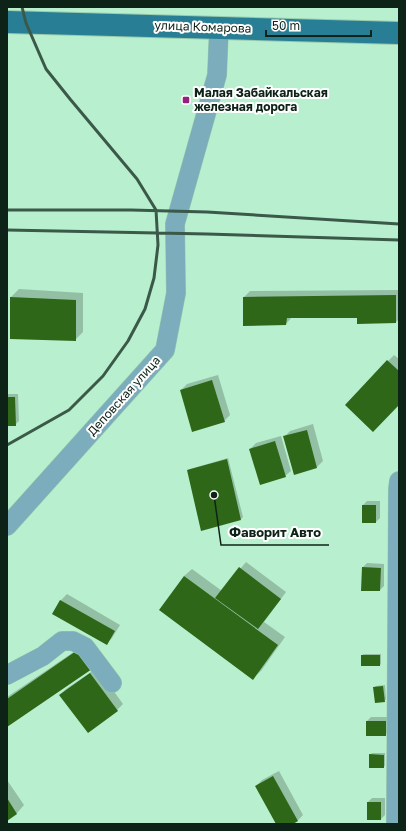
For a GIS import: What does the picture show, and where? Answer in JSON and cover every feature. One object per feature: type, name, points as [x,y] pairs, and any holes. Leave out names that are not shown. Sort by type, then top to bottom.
[{"type":"main road","name":"улица Комарова","points":[[7,22],[399,33]]},
{"type":"street","name":"Деповская улица","points":[[7,526],[165,350],[176,293],[175,224],[217,75],[219,28]]},
{"type":"street","points":[[396,824],[398,485]]},
{"type":"street","points":[[7,675],[43,656],[62,641],[73,641],[85,647],[112,683]]},
{"type":"building","points":[[396,295],[396,323],[357,324],[357,318],[287,318],[286,325],[243,326],[243,297]]},
{"type":"building","points":[[10,297],[76,300],[76,341],[10,339]]},
{"type":"building","points":[[387,360],[399,371],[399,405],[373,432],[345,405]]},
{"type":"building","points":[[212,380],[225,422],[192,432],[180,390]]},
{"type":"building","points":[[7,397],[15,397],[16,426],[7,426]]},
{"type":"building","points":[[307,430],[317,468],[294,475],[283,436]]},
{"type":"building","points":[[275,441],[286,477],[260,485],[249,449]]},
{"type":"building","points":[[227,459],[241,520],[201,531],[187,470]]},
{"type":"building","points":[[362,505],[376,505],[376,523],[362,523]]},
{"type":"building","points":[[239,567],[281,599],[258,629],[215,598]]},
{"type":"building","points":[[362,567],[381,568],[380,591],[361,591]]},
{"type":"building","points":[[184,576],[278,645],[253,680],[159,610]]},
{"type":"building","points":[[60,600],[115,631],[107,645],[52,614]]},
{"type":"building","points":[[79,649],[92,669],[7,727],[7,699]]},
{"type":"building","points":[[361,655],[380,655],[380,666],[361,666]]},
{"type":"building","points":[[90,673],[118,711],[88,733],[59,695]]},
{"type":"building","points":[[383,686],[385,702],[375,703],[373,687]]},
{"type":"building","points":[[366,721],[386,721],[386,736],[366,736]]},
{"type":"building","points":[[369,754],[384,755],[384,768],[369,768]]},
{"type":"building","points":[[273,776],[298,821],[293,824],[276,824],[255,786]]},
{"type":"building","points":[[7,798],[17,814],[7,821]]},
{"type":"building","points":[[367,802],[381,802],[381,820],[367,820]]},
{"type":"railway","points":[[7,445],[69,410],[103,376],[128,341],[145,309],[154,278],[158,245],[156,210],[137,179],[46,69],[26,23],[22,7]]},
{"type":"railway","points":[[7,210],[131,210],[207,212],[399,224]]},
{"type":"railway","points":[[7,230],[399,240]]},
{"type":"place","name":"Малая Забайкальская железная дорога","points":[[186,100]]},
{"type":"place","name":"Фаворит Авто","points":[[214,495]]}]
